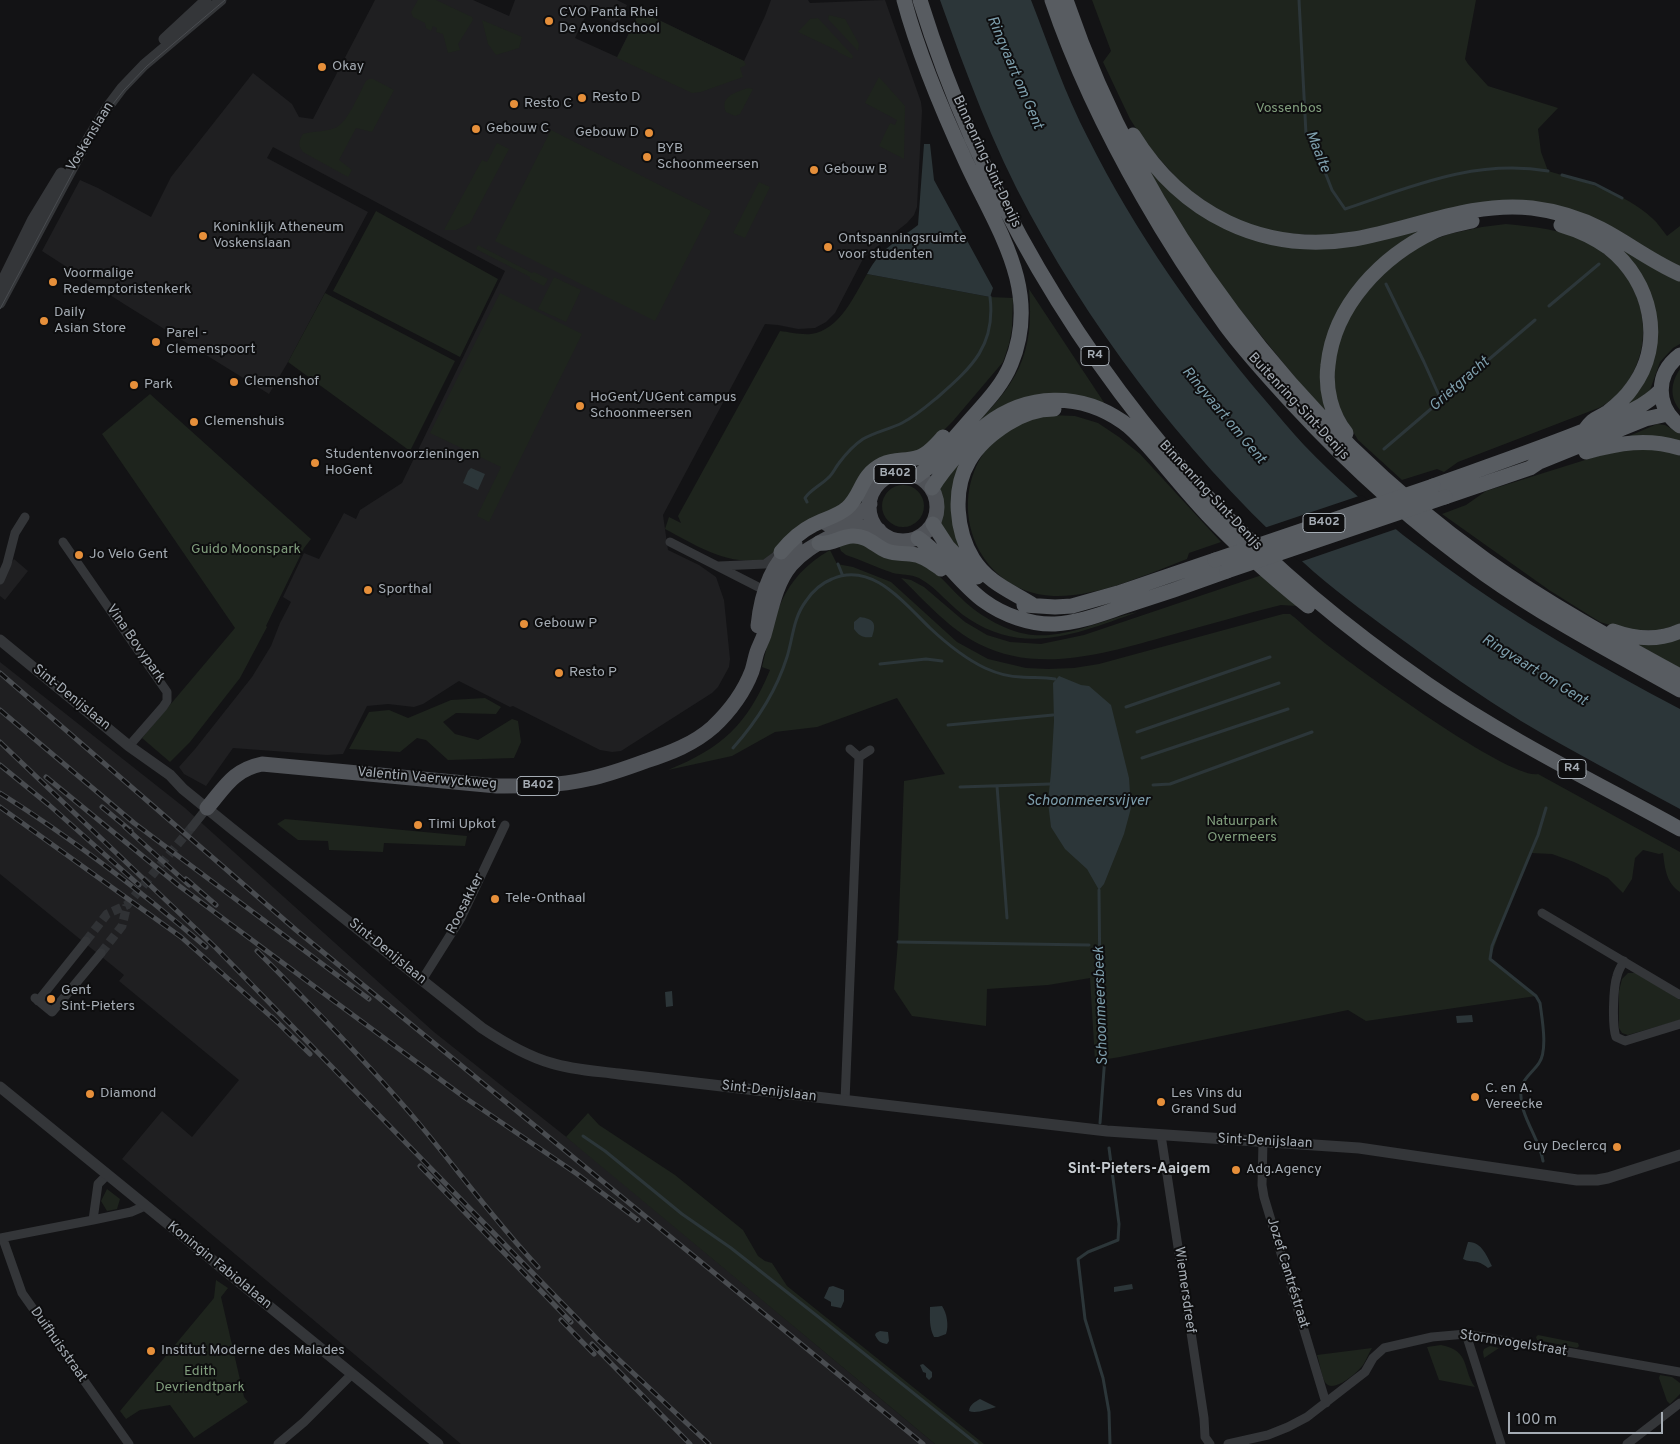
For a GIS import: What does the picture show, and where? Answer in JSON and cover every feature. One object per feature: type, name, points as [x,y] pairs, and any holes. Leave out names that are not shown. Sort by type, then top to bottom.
[{"type":"highway","points":[[904,0],[932,85],[966,164],[1005,241],[1018,277],[1022,297],[1018,346],[1011,365],[994,393],[928,467],[916,476]]},
{"type":"highway","name":"Binnenring-Sint-Denijs","points":[[920,0],[944,70],[971,137],[991,180],[1029,251],[1056,297],[1110,378],[1154,436],[1213,503],[1290,578],[1327,610],[1429,685],[1498,728],[1680,829]]},
{"type":"highway","name":"Buitenring-Sint-Denijs","points":[[1052,0],[1074,58],[1101,118],[1127,169],[1170,244],[1227,326],[1263,371],[1313,426],[1363,475],[1428,532],[1486,575],[1551,618],[1680,690]]},
{"type":"highway","points":[[1066,0],[1087,56],[1125,140],[1182,239],[1240,322],[1306,399],[1366,461],[1480,556],[1578,619],[1680,676]]},
{"type":"highway","points":[[1087,56],[1097,65],[1125,122],[1141,148],[1158,170],[1200,208],[1244,230],[1268,238],[1295,242],[1325,242],[1354,239],[1445,216],[1478,210],[1508,207],[1532,208],[1583,221],[1680,274]]},
{"type":"highway","points":[[1366,461],[1341,426],[1333,410],[1329,394],[1327,376],[1329,352],[1340,322],[1360,289],[1377,270],[1397,254],[1436,230],[1483,219],[1532,218],[1577,230],[1594,238],[1610,249],[1636,278],[1644,294],[1650,315],[1652,332],[1649,353],[1642,372],[1633,387],[1620,402],[1606,413],[1592,419],[1585,430]]},
{"type":"highway","points":[[1680,355],[1672,361],[1664,374],[1661,390],[1662,402],[1668,414],[1680,426]]},
{"type":"highway","name":"B402","points":[[933,524],[948,546],[992,591],[1021,605],[1072,606],[1118,593],[1433,486],[1585,430],[1640,407],[1661,390]]},
{"type":"highway","points":[[932,488],[940,474],[984,426],[1012,408],[1031,402],[1050,400],[1069,400],[1089,405],[1124,422],[1138,434],[1206,513],[1245,553],[1274,579],[1338,631],[1368,642]]},
{"type":"highway","points":[[1033,605],[1008,592],[983,572],[966,546],[960,526],[958,509],[963,476],[969,461],[988,438],[1014,420],[1031,413],[1051,409],[1089,414],[1105,420],[1121,430],[1133,440],[1166,478],[1180,483]]},
{"type":"highway","name":"B402","points":[[918,538],[928,544],[962,582],[984,602],[1002,612],[1034,622],[1055,624],[1094,616],[1227,572],[1530,468],[1539,462],[1645,419],[1668,414]]},
{"type":"highway","points":[[785,551],[798,536],[812,526],[845,510],[856,497],[862,483],[871,472],[893,460],[918,458],[930,450],[954,426],[964,427]]},
{"type":"highway","points":[[1530,468],[1542,468],[1582,453],[1624,443],[1655,442],[1680,448]]},
{"type":"highway","points":[[819,543],[828,544],[852,536],[864,537],[886,550],[898,554],[908,553],[926,558],[951,580],[962,582]]},
{"type":"highway","points":[[1578,619],[1631,637],[1654,638],[1680,631]]},
{"type":"main road","name":"B402","points":[[870,504],[875,489],[886,478],[906,473],[916,476],[932,488],[936,497],[937,506],[933,524]]},
{"type":"main road","name":"Valentin Vaerwyckweg","points":[[208,808],[239,772],[262,764],[497,786],[555,785],[588,780],[672,752],[685,746],[713,727],[736,701],[745,687],[762,642],[770,593],[770,578],[785,551],[816,529],[856,515],[866,510],[870,504]]},
{"type":"main road","points":[[870,504],[870,514],[878,530]]},
{"type":"main road","points":[[918,538],[933,524]]},
{"type":"main road","name":"Valentin Vaerwyckweg","points":[[770,593],[792,564],[802,554],[819,543],[833,535],[859,526],[868,526],[878,530]]},
{"type":"main road","name":"B402","points":[[878,530],[897,540],[918,538]]},
{"type":"street","name":"Voskenslaan","points":[[0,303],[88,139],[107,108],[140,68],[221,0]]},
{"type":"street","name":"Voskenslaan","points":[[0,286],[33,219],[56,183],[84,130],[103,100],[125,74],[202,1]]},
{"type":"street","points":[[0,580],[7,564],[15,534],[25,517]]},
{"type":"street","name":"Vina Bovypark","points":[[63,542],[167,692],[167,701],[163,707],[129,746]]},
{"type":"street","name":"Valentin Vaerwyckweg","points":[[670,542],[770,593]]},
{"type":"street","name":"Valentin Vaerwyckweg","points":[[716,566],[765,564],[785,551]]},
{"type":"street","name":"Sint-Denijslaan","points":[[0,640],[129,746],[170,775],[183,789],[482,1028],[528,1055],[550,1063],[607,1073],[1107,1131],[1359,1148],[1576,1180],[1608,1178],[1680,1155]]},
{"type":"street","points":[[850,749],[859,757]]},
{"type":"street","points":[[859,757],[870,750]]},
{"type":"street","points":[[846,1101],[859,757]]},
{"type":"street","points":[[192,827],[208,808]]},
{"type":"street","name":"Roosakker","points":[[422,980],[462,918],[505,825]]},
{"type":"street","points":[[1542,913],[1680,995]]},
{"type":"street","points":[[86,941],[37,1000],[52,1012],[101,953]]},
{"type":"street","points":[[1624,961],[1615,984],[1614,1030],[1616,1037],[1625,1041],[1680,1024]]},
{"type":"street","name":"Koningin Fabiolalaan","points":[[0,1087],[438,1444]]},
{"type":"street","name":"Wiemersdreef","points":[[1161,1135],[1205,1437],[1210,1444]]},
{"type":"street","name":"Jozef Cantréstraat","points":[[1262,1141],[1262,1185],[1264,1197],[1326,1404]]},
{"type":"street","points":[[93,1220],[98,1184],[107,1175]]},
{"type":"street","points":[[2,1238],[132,1212],[145,1206]]},
{"type":"street","name":"Duifhuisstraat","points":[[2,1238],[22,1293],[129,1444]]},
{"type":"street","points":[[1466,1334],[1501,1444]]},
{"type":"street","name":"Stormvogelstraat","points":[[1228,1444],[1268,1435],[1288,1427],[1326,1404],[1365,1372],[1373,1358],[1384,1348],[1432,1337],[1466,1334],[1680,1372]]},
{"type":"street","points":[[278,1444],[304,1422],[352,1374]]},
{"type":"street","points":[[1627,1444],[1680,1403]]},
{"type":"shaded area","name":"HoGent/UGent campus Schoonmeersen","points":[[375,0],[473,0],[509,16],[515,0],[617,0],[627,5],[618,25],[588,11],[575,38],[617,57],[640,11],[744,61],[771,0],[808,0],[810,3],[885,0],[921,102],[917,207],[914,215],[907,223],[864,257],[835,313],[826,322],[815,328],[798,329],[765,324],[663,515],[668,550],[699,565],[716,577],[724,600],[730,659],[729,667],[718,687],[712,693],[621,751],[612,752],[600,750],[459,681],[423,704],[414,707],[388,704],[367,706],[343,754],[327,755],[233,748],[206,786],[184,774],[179,767],[252,677],[271,646],[291,602],[283,597],[304,553],[319,559],[344,513],[356,519],[360,510],[402,483],[505,271],[273,147],[267,158],[368,212],[269,394],[42,251],[80,180],[151,217],[171,177],[253,73],[292,104],[299,117],[313,119]]},
{"type":"shaded area","points":[[14,559],[28,571],[5,600],[0,596],[0,583]]},
{"type":"shaded area","points":[[0,662],[185,808],[434,1032],[584,1151],[935,1444],[461,1444],[122,1159],[162,1111],[192,1137],[239,1080],[119,981],[124,975],[0,874]]},
{"type":"green space","points":[[418,0],[436,0],[472,17],[473,20],[458,44],[460,50],[448,53],[443,34],[436,32],[437,28],[433,26],[431,31],[426,28],[425,23],[413,17],[411,12]]},
{"type":"green space","name":"Vossenbos","points":[[1092,0],[1476,0],[1465,59],[1468,64],[1488,86],[1558,108],[1538,129],[1541,152],[1548,171],[1603,189],[1629,201],[1654,220],[1667,236],[1680,226],[1680,267],[1533,202],[1325,236],[1269,232],[1224,215],[1183,185],[1146,144],[1130,119],[1103,62],[1111,51]]},
{"type":"green space","points":[[640,11],[744,61],[746,65],[740,68],[743,77],[701,92],[692,93],[617,58]]},
{"type":"green space","points":[[829,15],[845,19],[859,44],[858,51],[828,19]]},
{"type":"green space","points":[[818,18],[853,56],[852,59],[798,32],[810,19]]},
{"type":"green space","points":[[482,20],[522,37],[519,48],[496,55],[488,44]]},
{"type":"green space","points":[[879,77],[905,106],[904,159],[879,146],[890,123],[895,125],[897,120],[865,103]]},
{"type":"green space","points":[[373,79],[394,90],[372,132],[356,128],[339,160],[352,170],[348,177],[303,152],[299,142],[303,134],[331,129],[340,125],[349,114],[366,81]]},
{"type":"green space","points":[[748,88],[753,89],[740,114],[735,116],[726,112],[724,107],[727,98],[734,93]]},
{"type":"green space","points":[[551,130],[711,211],[655,321],[495,241]]},
{"type":"green space","points":[[497,143],[509,149],[470,223],[456,230],[444,230],[482,160],[487,162]]},
{"type":"green space","points":[[1139,155],[1166,183],[1278,244],[1436,224],[1412,237],[1331,327],[1334,420],[1307,392],[1224,290],[1184,231]]},
{"type":"green space","points":[[759,182],[770,187],[745,238],[733,233]]},
{"type":"green space","points":[[376,211],[498,279],[460,357],[333,291]]},
{"type":"green space","points":[[1506,224],[1547,229],[1568,234],[1587,242],[1607,255],[1622,271],[1634,290],[1641,310],[1643,331],[1641,353],[1633,374],[1619,393],[1601,407],[1458,462],[1444,472],[1437,469],[1402,480],[1358,440],[1339,408],[1334,390],[1335,354],[1352,310],[1384,272],[1423,244],[1449,234]]},
{"type":"green space","points":[[1616,243],[1680,279],[1680,344],[1673,348],[1660,362],[1650,390],[1642,399],[1619,409],[1656,343]]},
{"type":"green space","points":[[478,245],[532,273],[534,272],[548,279],[544,286],[476,249]]},
{"type":"green space","points":[[867,274],[990,297],[1013,298],[1012,328],[1003,362],[953,421],[927,447],[905,455],[763,560],[749,561],[724,557],[700,548],[665,529],[669,517],[681,523],[678,516],[780,331],[811,334],[830,326],[845,311]]},
{"type":"green space","points":[[554,277],[581,290],[566,322],[538,309]]},
{"type":"green space","points":[[1029,289],[1107,407],[1089,399],[969,431],[999,399],[1019,368],[1029,333]]},
{"type":"green space","points":[[325,293],[455,361],[410,451],[288,362]]},
{"type":"green space","points":[[500,293],[582,334],[489,522],[477,516],[501,467],[430,433]]},
{"type":"green space","points":[[1680,369],[1680,410],[1674,400],[1672,390]]},
{"type":"green space","name":"Guido Moonspark","points":[[150,394],[311,539],[304,548],[267,627],[240,678],[190,742],[170,762],[142,738],[235,628],[102,434]]},
{"type":"green space","points":[[1030,409],[959,475],[970,562],[938,524],[942,506],[937,488],[976,441]]},
{"type":"green space","points":[[1050,415],[1075,416],[1098,423],[1119,437],[1140,454],[1221,542],[1189,553],[1187,559],[1121,584],[1069,596],[1053,596],[1026,591],[1003,578],[986,560],[974,538],[968,514],[969,489],[977,464],[993,441],[1005,431],[1020,424]]},
{"type":"green space","points":[[1657,424],[1665,425],[1680,434],[1680,443],[1627,437]]},
{"type":"green space","points":[[1639,448],[1670,452],[1680,456],[1680,624],[1659,630],[1626,630],[1600,622],[1549,590],[1442,514],[1466,505],[1486,491],[1601,455]]},
{"type":"green space","points":[[907,485],[915,488],[921,494],[924,506],[921,518],[915,524],[899,527],[891,524],[885,518],[882,502],[885,494],[891,488]]},
{"type":"green space","points":[[852,542],[885,550],[930,569],[977,612],[995,623],[1024,634],[1060,634],[1138,612],[1095,627],[1054,637],[1033,639],[1012,637],[991,630],[969,619],[919,578],[893,573],[846,555],[839,546]]},
{"type":"green space","name":"Natuurpark Overmeers","points":[[830,550],[837,564],[853,567],[891,582],[957,642],[988,659],[1026,668],[1074,668],[1099,664],[1283,614],[1290,614],[1358,668],[1441,726],[1472,745],[1523,772],[1538,774],[1680,852],[1680,892],[1669,880],[1663,853],[1659,854],[1643,850],[1635,858],[1632,879],[1623,893],[1608,878],[1574,862],[1552,854],[1531,853],[1506,913],[1490,959],[1536,996],[1366,1021],[1348,1010],[1095,1061],[1090,978],[1048,985],[987,989],[986,1026],[912,1016],[894,989],[898,942],[904,781],[945,774],[897,698],[817,727],[775,732],[732,756],[668,770],[687,762],[718,743],[742,720],[752,706],[770,670],[762,667],[771,631],[782,600],[800,573],[813,561]]},
{"type":"green space","points":[[1262,575],[1297,606],[1281,605],[1123,648],[1075,658],[1050,659],[1026,658],[1002,653],[979,644],[947,623],[901,578],[911,580],[924,587],[965,622],[987,635],[1010,642],[1041,644],[1084,635]]},
{"type":"green space","points":[[1680,637],[1680,668],[1629,640]]},
{"type":"green space","points":[[485,698],[501,707],[496,714],[456,713],[443,722],[455,734],[478,740],[512,719],[518,721],[521,742],[514,758],[448,760],[426,740],[417,738],[400,752],[349,749],[369,712],[389,710],[408,718],[451,700]]},
{"type":"green space","points":[[285,819],[467,836],[465,846],[384,843],[383,852],[329,850],[328,841],[298,840],[277,824]]},
{"type":"green space","points":[[1628,973],[1637,973],[1680,1000],[1680,1020],[1628,1035],[1622,1033],[1619,1028],[1619,991],[1622,979]]},
{"type":"green space","points":[[588,1113],[599,1125],[675,1175],[743,1230],[758,1256],[772,1263],[787,1286],[984,1444],[935,1444],[566,1137]]},
{"type":"green space","points":[[107,1189],[120,1199],[117,1209],[107,1211],[101,1201]]},
{"type":"green space","name":"Edith Devriendtpark","points":[[216,1280],[228,1288],[221,1297],[244,1397],[248,1402],[194,1438],[170,1405],[140,1410],[126,1419],[120,1411],[214,1298]]},
{"type":"green space","points":[[1538,1335],[1578,1343],[1579,1346],[1577,1348],[1537,1340],[1536,1337]]},
{"type":"green space","points":[[1441,1345],[1451,1348],[1462,1356],[1475,1387],[1439,1380],[1427,1347]]},
{"type":"green space","points":[[1490,1346],[1499,1348],[1484,1358],[1484,1349]]},
{"type":"green space","points":[[1372,1348],[1363,1365],[1356,1373],[1333,1386],[1325,1382],[1317,1355]]},
{"type":"green space","points":[[1660,1375],[1672,1377],[1680,1383],[1680,1394],[1670,1404],[1667,1401],[1659,1378]]},
{"type":"water","name":"Ringvaart om Gent","points":[[940,0],[1031,0],[1080,121],[1106,173],[1147,241],[1215,339],[1299,440],[1328,469],[1403,535],[1500,605],[1619,676],[1680,709],[1680,809],[1521,721],[1433,662],[1359,608],[1314,572],[1232,493],[1193,450],[1122,359],[1058,263],[1030,214],[992,136]]},
{"type":"water","points":[[924,144],[930,144],[934,180],[993,288],[990,297],[867,274],[883,252],[918,225]]},
{"type":"water","points":[[471,468],[485,474],[478,490],[463,483]]},
{"type":"water","points":[[860,617],[873,622],[872,637],[861,636],[854,629],[854,622]]},
{"type":"water","name":"Schoonmeersvijver","points":[[1059,676],[1081,685],[1089,686],[1111,705],[1129,778],[1131,808],[1124,834],[1104,884],[1099,890],[1087,869],[1065,849],[1051,827],[1048,802],[1054,721],[1053,683]]},
{"type":"water","points":[[672,991],[673,1006],[666,1007],[665,992]]},
{"type":"water","points":[[1472,1015],[1473,1022],[1457,1023],[1456,1016]]},
{"type":"water","points":[[1468,1242],[1473,1242],[1480,1247],[1492,1266],[1488,1268],[1480,1263],[1463,1259]]},
{"type":"water","points":[[1132,1284],[1133,1289],[1114,1292],[1114,1287]]},
{"type":"water","points":[[833,1286],[844,1290],[844,1301],[841,1308],[831,1306],[831,1302],[824,1298],[829,1287]]},
{"type":"water","points":[[942,1306],[946,1316],[947,1331],[946,1334],[934,1337],[930,1319],[930,1307]]},
{"type":"water","points":[[880,1331],[888,1332],[889,1341],[887,1344],[881,1342],[876,1337],[876,1333]]},
{"type":"water","points":[[923,1364],[932,1372],[932,1377],[929,1380],[920,1365]]},
{"type":"water","points":[[980,1399],[996,1407],[979,1412],[969,1411],[972,1405]]},
{"type":"pier","points":[[1362,495],[1399,528],[1300,562],[1264,528]]},
{"type":"waterway","name":"Maalte","points":[[1299,0],[1306,134],[1316,149],[1332,190],[1345,209],[1420,184],[1470,172],[1521,168],[1548,171]]},
{"type":"waterway","points":[[1562,175],[1595,184],[1622,198]]},
{"type":"waterway","name":"Grietgracht","points":[[1549,306],[1599,264]]},
{"type":"waterway","name":"Maalte","points":[[1386,284],[1441,400]]},
{"type":"waterway","name":"Schoonmeersbeek","points":[[807,502],[805,498],[807,495],[830,476],[856,444],[917,414],[971,365],[979,354],[989,329],[991,314],[990,297]]},
{"type":"waterway","name":"Grietgracht","points":[[1384,449],[1535,320]]},
{"type":"waterway","name":"Schoonmeersbeek","points":[[838,564],[842,574]]},
{"type":"waterway","name":"Schoonmeersbeek","points":[[733,748],[758,717],[771,694],[783,670],[798,614],[811,594],[821,585],[832,579],[847,575],[861,576],[874,580],[886,587],[949,645],[985,668],[1012,676],[1055,679]]},
{"type":"waterway","points":[[1126,707],[1270,657]]},
{"type":"waterway","points":[[880,664],[926,659],[942,661]]},
{"type":"waterway","points":[[1137,732],[1279,683]]},
{"type":"waterway","points":[[1142,758],[1288,709]]},
{"type":"waterway","points":[[948,725],[1053,715]]},
{"type":"waterway","points":[[1153,785],[1170,784],[1312,732]]},
{"type":"waterway","points":[[960,787],[1050,784]]},
{"type":"waterway","points":[[997,786],[1007,918]]},
{"type":"waterway","points":[[1543,1161],[1521,1098],[1522,1084],[1542,1057],[1544,1034],[1540,1003],[1536,996],[1490,959],[1492,946],[1538,835],[1546,808]]},
{"type":"waterway","name":"Schoonmeersbeek","points":[[1099,890],[1100,987],[1105,1020],[1105,1056],[1100,1123]]},
{"type":"waterway","points":[[898,942],[1089,945]]},
{"type":"waterway","points":[[583,1136],[605,1151],[682,1214],[731,1248],[977,1444]]},
{"type":"waterway","name":"Schoonmeersbeek","points":[[1109,1148],[1119,1224],[1118,1240],[1088,1252],[1078,1259],[1085,1319],[1103,1378],[1109,1412],[1110,1444]]},
{"type":"tunnel","points":[[86,941],[107,914],[127,905],[192,827]]},
{"type":"tunnel","points":[[101,953],[122,926],[127,905]]},
{"type":"tram line","points":[[0,309],[90,140],[109,109],[147,66],[225,0]]},
{"type":"railway","points":[[0,673],[296,930],[923,1444]]},
{"type":"railway","points":[[0,710],[134,823],[369,999]]},
{"type":"railway","points":[[0,742],[216,948],[599,1341],[709,1444]]},
{"type":"railway","points":[[0,765],[49,805],[139,885]]},
{"type":"railway","points":[[46,777],[178,885],[464,1097],[577,1174],[638,1220]]},
{"type":"railway","points":[[0,793],[106,866],[206,947]]},
{"type":"railway","points":[[0,807],[181,937],[277,1022]]},
{"type":"railway","points":[[102,807],[131,831]]},
{"type":"railway","points":[[125,827],[189,885]]},
{"type":"railway","points":[[186,879],[216,905]]},
{"type":"railway","points":[[257,951],[378,1076],[538,1267]]},
{"type":"railway","points":[[272,1017],[310,1054]]},
{"type":"railway","points":[[420,1166],[571,1322]]},
{"type":"railway","points":[[561,1320],[594,1354]]},
{"type":"railway","points":[[592,1344],[690,1444]]},
{"type":"place","name":"CVO Panta Rhei De Avondschool","points":[[549,21]]},
{"type":"place","name":"Okay","points":[[322,67]]},
{"type":"place","name":"Resto D","points":[[582,98]]},
{"type":"place","name":"Resto C","points":[[514,104]]},
{"type":"place","name":"Gebouw C","points":[[476,129]]},
{"type":"place","name":"Gebouw D","points":[[649,133]]},
{"type":"place","name":"BYB Schoonmeersen","points":[[647,157]]},
{"type":"place","name":"Gebouw B","points":[[814,170]]},
{"type":"place","name":"Koninklijk Atheneum Voskenslaan","points":[[203,236]]},
{"type":"place","name":"Ontspanningsruimte voor studenten","points":[[828,247]]},
{"type":"place","name":"Voormalige Redemptoristenkerk","points":[[53,282]]},
{"type":"place","name":"Daily Asian Store","points":[[44,321]]},
{"type":"place","name":"Parel - Clemenspoort","points":[[156,342]]},
{"type":"place","name":"Clemenshof","points":[[234,382]]},
{"type":"place","name":"Park","points":[[134,385]]},
{"type":"place","name":"HoGent/UGent campus Schoonmeersen","points":[[580,406]]},
{"type":"place","name":"Clemenshuis","points":[[194,422]]},
{"type":"place","name":"Studentenvoorzieningen HoGent","points":[[315,463]]},
{"type":"place","name":"Jo Velo Gent","points":[[79,555]]},
{"type":"place","name":"Sporthal","points":[[368,590]]},
{"type":"place","name":"Gebouw P","points":[[524,624]]},
{"type":"place","name":"Resto P","points":[[559,673]]},
{"type":"place","name":"Timi Upkot","points":[[418,825]]},
{"type":"place","name":"Tele-Onthaal","points":[[495,899]]},
{"type":"place","name":"Gent Sint-Pieters","points":[[51,999]]},
{"type":"place","name":"Diamond","points":[[90,1094]]},
{"type":"place","name":"C. en A. Vereecke","points":[[1475,1097]]},
{"type":"place","name":"Les Vins du Grand Sud","points":[[1161,1102]]},
{"type":"place","name":"Guy Declercq","points":[[1617,1147]]},
{"type":"place","name":"Adg.Agency","points":[[1236,1170]]},
{"type":"place","name":"Institut Moderne des Malades","points":[[151,1351]]},
{"type":"district","name":"Sint-Pieters-Aaigem","points":[[1139,1170]]}]
